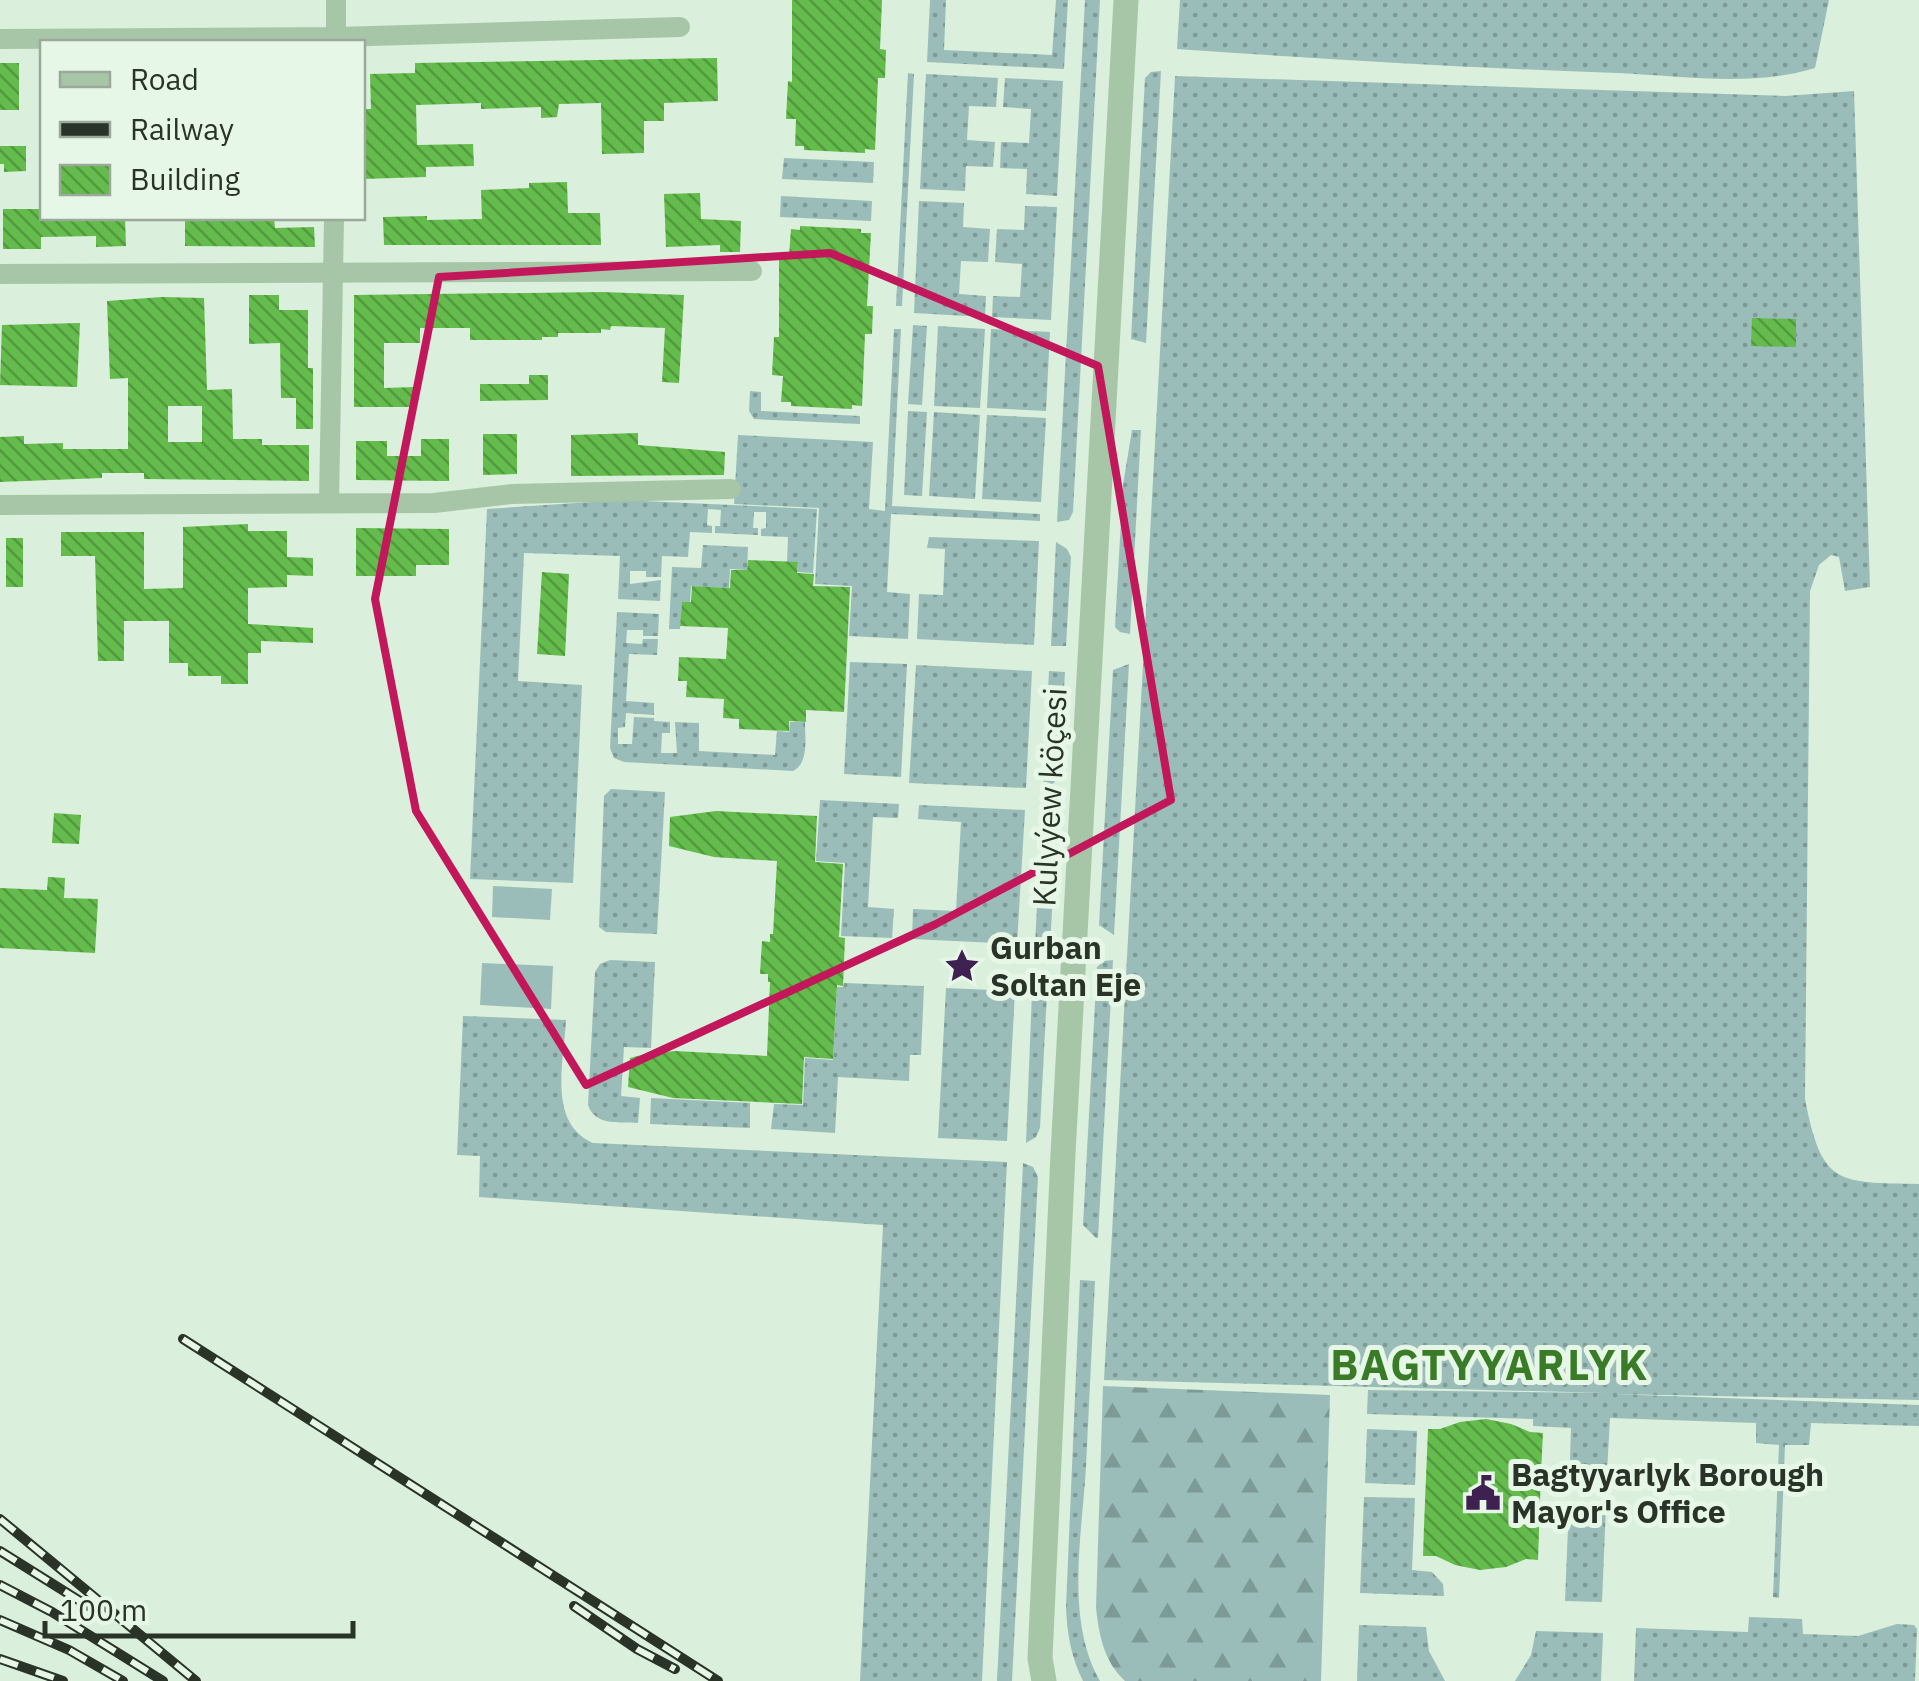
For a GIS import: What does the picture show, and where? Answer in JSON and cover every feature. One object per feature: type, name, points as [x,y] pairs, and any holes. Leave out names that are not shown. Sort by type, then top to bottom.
[{"type":"street","points":[[336,0],[336,40]]},
{"type":"street","name":"Kulyýew köçesi","points":[[1040,1673],[1062,1154],[1126,0]]},
{"type":"street","points":[[0,39],[336,40],[680,27]]},
{"type":"street","points":[[329,503],[334,220]]},
{"type":"street","points":[[0,274],[752,271]]},
{"type":"street","points":[[0,505],[434,503],[512,494],[731,489]]},
{"type":"highlighted area","points":[[830,253],[1098,366],[1171,800],[936,924],[586,1085],[416,811],[375,599],[439,277]]},
{"type":"green space","points":[[930,0],[946,0],[944,50],[1052,55],[1056,0],[1068,0],[1064,69],[927,62]]},
{"type":"green space","points":[[1085,0],[1100,0],[1073,512],[1069,520],[1057,522]]},
{"type":"green space","points":[[1180,0],[1829,0],[1815,68],[1768,77],[1718,79],[1177,49]]},
{"type":"green space","points":[[1161,71],[1146,343],[1131,339],[1145,78],[1151,72]]},
{"type":"green space","points":[[908,73],[914,74],[902,306],[896,306]]},
{"type":"green space","points":[[926,74],[998,78],[996,107],[969,106],[967,140],[995,142],[993,167],[966,166],[965,191],[920,189]]},
{"type":"green space","points":[[1175,76],[1785,96],[1854,91],[1870,587],[1845,591],[1839,557],[1831,555],[1819,565],[1810,591],[1805,1099],[1819,1149],[1838,1174],[1869,1182],[1919,1184],[1919,1400],[1611,1394],[1919,1405],[1919,1426],[1811,1423],[1809,1445],[1785,1445],[1779,1598],[1773,1597],[1779,1445],[1756,1443],[1756,1423],[1610,1418],[1606,1491],[1569,1490],[1571,1428],[1533,1426],[1533,1419],[1367,1414],[1368,1390],[1607,1393],[1104,1380]]},
{"type":"green space","points":[[1005,78],[1063,81],[1057,196],[1026,194],[1027,169],[1000,168],[1001,142],[1029,143],[1031,109],[1003,107]]},
{"type":"green space","points":[[784,158],[874,162],[873,183],[782,179]]},
{"type":"green space","points":[[781,196],[872,201],[871,221],[780,217]]},
{"type":"green space","points":[[919,201],[964,203],[963,227],[990,229],[988,262],[961,261],[959,294],[986,296],[985,317],[914,313]]},
{"type":"green space","points":[[1025,206],[1057,207],[1051,320],[992,317],[993,296],[1020,297],[1022,264],[995,262],[997,229],[1024,230]]},
{"type":"green space","points":[[913,325],[927,326],[922,405],[908,404]]},
{"type":"green space","points":[[938,326],[985,329],[980,408],[934,406]]},
{"type":"green space","points":[[894,329],[901,329],[892,506],[1040,514],[1040,521],[891,514],[887,592],[910,594],[908,639],[849,636],[852,586],[815,584],[819,508],[734,504],[738,435],[873,442],[869,509],[885,511]]},
{"type":"green space","points":[[991,329],[1050,332],[1046,411],[987,408]]},
{"type":"green space","points":[[750,391],[761,392],[761,411],[860,416],[860,424],[754,419],[749,411]]},
{"type":"green space","points":[[908,411],[927,412],[922,496],[904,495]]},
{"type":"green space","points":[[934,412],[980,415],[975,499],[929,496]]},
{"type":"green space","points":[[987,415],[1046,418],[1041,502],[982,499]]},
{"type":"green space","points":[[1132,430],[1141,430],[1130,634],[1115,627],[1123,485]]},
{"type":"green space","points":[[622,500],[817,509],[813,573],[797,572],[798,563],[787,562],[788,537],[761,536],[761,529],[766,528],[766,512],[754,512],[753,528],[758,528],[758,535],[715,533],[715,526],[720,526],[721,510],[708,509],[707,525],[712,526],[712,533],[690,532],[688,557],[662,556],[661,577],[646,577],[646,571],[630,571],[630,584],[661,580],[660,601],[618,599],[620,556],[524,553],[518,681],[582,685],[573,883],[470,879],[487,509]]},
{"type":"green space","points":[[929,537],[1039,541],[1034,645],[917,639],[919,594],[943,595],[945,549],[927,548]]},
{"type":"green space","points":[[1056,542],[1071,557],[1066,646],[1051,646]]},
{"type":"green space","points":[[703,545],[748,547],[747,570],[730,569],[729,588],[691,586],[690,602],[682,602],[680,629],[669,629],[672,567],[701,568]]},
{"type":"green space","points":[[617,612],[659,614],[658,636],[643,636],[643,630],[627,630],[626,643],[658,639],[657,655],[629,654],[626,701],[654,703],[654,715],[626,713],[625,727],[618,728],[618,744],[632,744],[634,717],[654,718],[670,722],[670,733],[662,733],[661,753],[677,753],[675,722],[699,723],[699,751],[775,755],[777,731],[789,732],[790,722],[805,722],[805,750],[798,767],[793,771],[624,762],[614,758],[610,748]]},
{"type":"green space","points":[[850,662],[907,664],[901,777],[844,774]]},
{"type":"green space","points":[[1129,664],[1114,935],[1099,925],[1113,670]]},
{"type":"green space","points":[[916,665],[1032,671],[1026,788],[909,783]]},
{"type":"green space","points":[[1049,671],[1065,672],[1059,774],[1054,783],[1043,789]]},
{"type":"green space","points":[[611,789],[665,792],[657,934],[606,932],[599,927],[604,796]]},
{"type":"green space","points":[[820,800],[899,804],[898,818],[873,817],[868,907],[894,909],[892,938],[841,936],[845,863],[816,861]]},
{"type":"green space","points":[[919,805],[1025,810],[1017,944],[912,939],[913,909],[956,911],[961,822],[918,819]]},
{"type":"green space","points":[[1042,811],[1051,814],[1057,825],[1050,946],[1035,945]]},
{"type":"green space","points":[[493,886],[552,889],[550,920],[492,917]]},
{"type":"green space","points":[[610,960],[655,962],[651,1048],[624,1047],[621,1096],[640,1098],[638,1123],[602,1120],[588,1105],[595,972],[600,964]]},
{"type":"green space","points":[[1113,960],[1096,1238],[1083,1225],[1097,967]]},
{"type":"green space","points":[[482,963],[553,966],[551,1009],[480,1005]]},
{"type":"green space","points":[[844,983],[924,986],[921,1055],[910,1055],[909,1081],[838,1077],[835,1133],[771,1129],[774,1104],[803,1105],[805,1058],[833,1060],[837,987]]},
{"type":"green space","points":[[946,988],[1015,991],[1007,1141],[938,1138]]},
{"type":"green space","points":[[1032,992],[1047,993],[1040,1128],[1036,1137],[1026,1143]]},
{"type":"green space","points":[[463,1016],[566,1020],[564,1106],[579,1134],[593,1143],[1007,1162],[982,1681],[860,1681],[883,1225],[479,1197],[480,1156],[457,1155]]},
{"type":"green space","points":[[651,1098],[750,1103],[750,1128],[650,1124]]},
{"type":"green space","points":[[1023,1163],[1033,1167],[1038,1177],[1012,1681],[997,1681]]},
{"type":"green space","points":[[1080,1280],[1095,1281],[1079,1604],[1089,1657],[1100,1681],[1083,1681],[1070,1645],[1066,1607]]},
{"type":"green space","points":[[1103,1386],[1330,1395],[1321,1681],[1125,1681],[1118,1674],[1104,1647],[1096,1608]]},
{"type":"green space","points":[[1367,1429],[1417,1431],[1415,1485],[1365,1483]]},
{"type":"green space","points":[[1364,1497],[1415,1498],[1412,1570],[1432,1572],[1443,1584],[1444,1596],[1360,1593]]},
{"type":"green space","points":[[1569,1504],[1606,1505],[1602,1602],[1565,1601]]},
{"type":"green space","points":[[1749,1617],[1802,1619],[1803,1634],[1858,1636],[1897,1624],[1914,1625],[1915,1681],[1634,1681],[1636,1628],[1748,1632]]},
{"type":"green space","points":[[1359,1625],[1426,1627],[1429,1651],[1445,1681],[1357,1681]]},
{"type":"green space","points":[[1536,1631],[1603,1633],[1601,1681],[1515,1681],[1531,1655]]},
{"type":"building","points":[[792,0],[882,0],[880,49],[886,50],[885,78],[878,78],[875,150],[804,150],[804,146],[795,146],[796,119],[786,119],[788,81],[792,82]]},
{"type":"building","points":[[717,58],[718,101],[664,103],[664,121],[644,121],[644,153],[602,154],[601,103],[559,104],[557,117],[541,118],[541,107],[481,109],[481,103],[416,105],[417,145],[473,144],[474,166],[426,167],[426,177],[365,179],[365,109],[371,109],[370,74],[415,73],[415,63]]},
{"type":"building","points":[[0,63],[19,63],[19,110],[0,110]]},
{"type":"building","points":[[0,146],[26,146],[26,171],[4,172]]},
{"type":"building","points":[[567,182],[568,213],[600,213],[601,245],[384,245],[383,217],[482,219],[481,190]]},
{"type":"building","points":[[700,193],[701,219],[741,221],[740,252],[720,252],[720,245],[666,247],[664,194]]},
{"type":"building","points":[[3,209],[40,209],[40,220],[125,220],[126,246],[96,247],[96,236],[41,237],[41,249],[3,249]]},
{"type":"building","points":[[185,220],[274,220],[275,228],[314,227],[315,247],[185,246]]},
{"type":"building","points":[[800,226],[871,233],[867,306],[873,306],[872,334],[865,334],[862,406],[791,406],[791,402],[781,402],[783,376],[772,375],[774,337],[779,337],[779,255],[789,256],[791,229],[800,230]]},
{"type":"building","points":[[249,295],[279,295],[279,310],[308,310],[313,429],[296,429],[296,398],[281,398],[280,343],[249,344]]},
{"type":"building","points":[[354,295],[684,295],[679,383],[662,382],[665,328],[611,326],[610,330],[601,329],[601,333],[558,333],[558,337],[542,340],[470,340],[470,328],[420,328],[420,343],[384,343],[384,388],[415,387],[415,407],[354,407]]},
{"type":"building","points":[[204,298],[207,390],[232,389],[233,439],[262,439],[262,445],[309,445],[309,481],[144,479],[144,473],[102,473],[102,478],[0,482],[0,437],[24,436],[24,444],[63,443],[63,449],[128,449],[128,378],[110,379],[107,301]],"holes":[[[168,406],[202,406],[202,442],[168,442]]]},
{"type":"building","points":[[1752,318],[1796,319],[1796,347],[1751,346]]},
{"type":"building","points":[[80,323],[77,387],[0,385],[2,325]]},
{"type":"building","points":[[529,375],[548,375],[548,400],[480,401],[480,384],[529,384]]},
{"type":"building","points":[[638,433],[638,445],[725,452],[724,475],[571,476],[571,435]]},
{"type":"building","points":[[483,434],[517,434],[517,474],[483,475]]},
{"type":"building","points":[[421,439],[449,439],[449,481],[356,480],[356,441],[387,441],[387,456],[421,456]]},
{"type":"building","points":[[248,524],[248,531],[287,531],[287,557],[313,558],[313,576],[287,575],[287,587],[248,588],[248,624],[313,628],[313,643],[261,641],[261,653],[248,653],[248,684],[221,684],[221,676],[188,676],[188,663],[169,663],[169,621],[124,621],[124,661],[98,661],[95,556],[61,556],[61,532],[144,532],[144,589],[183,588],[183,527]]},
{"type":"building","points":[[356,528],[449,529],[449,565],[416,565],[416,576],[356,576]]},
{"type":"building","points":[[6,538],[23,538],[23,587],[6,587]]},
{"type":"building","points":[[748,560],[798,562],[797,573],[814,574],[813,586],[850,587],[844,712],[806,710],[806,722],[789,721],[789,731],[739,729],[739,719],[723,718],[724,699],[686,697],[687,681],[678,681],[679,657],[726,659],[728,628],[680,626],[682,602],[691,602],[692,586],[730,588],[731,570],[747,570]]},
{"type":"building","points":[[542,572],[569,574],[565,656],[537,654]]},
{"type":"building","points":[[716,811],[817,816],[815,862],[843,864],[839,937],[845,938],[843,986],[837,985],[833,1059],[804,1057],[802,1104],[673,1098],[628,1087],[630,1058],[645,1054],[675,1051],[767,1056],[770,982],[768,974],[760,974],[762,941],[770,942],[773,934],[777,861],[714,857],[669,846],[670,817]]},
{"type":"building","points":[[54,813],[81,815],[79,844],[52,843]]},
{"type":"building","points":[[48,877],[65,878],[64,898],[98,899],[95,953],[0,948],[0,888],[47,890]]},
{"type":"building","name":"Bagtyyarlyk Borough Mayor's Office","points":[[1486,1419],[1543,1433],[1538,1560],[1526,1559],[1506,1567],[1480,1570],[1436,1556],[1423,1556],[1424,1526],[1428,1429]]},
{"type":"railway","points":[[183,1339],[718,1681]]},
{"type":"railway","points":[[0,1519],[196,1681]]},
{"type":"railway","points":[[0,1551],[88,1606]]},
{"type":"railway","points":[[0,1585],[52,1612],[163,1681]]},
{"type":"railway","points":[[574,1606],[637,1649],[675,1669]]},
{"type":"railway","points":[[0,1620],[69,1650],[123,1681]]},
{"type":"railway","points":[[0,1659],[63,1681]]},
{"type":"place","name":"Gurban Soltan Eje","points":[[962,966]]},
{"type":"place","name":"Bagtyyarlyk Borough Mayor's Office","points":[[1483,1493]]},
{"type":"district","name":"BAGTYYARLYK","points":[[1490,1365]]}]
